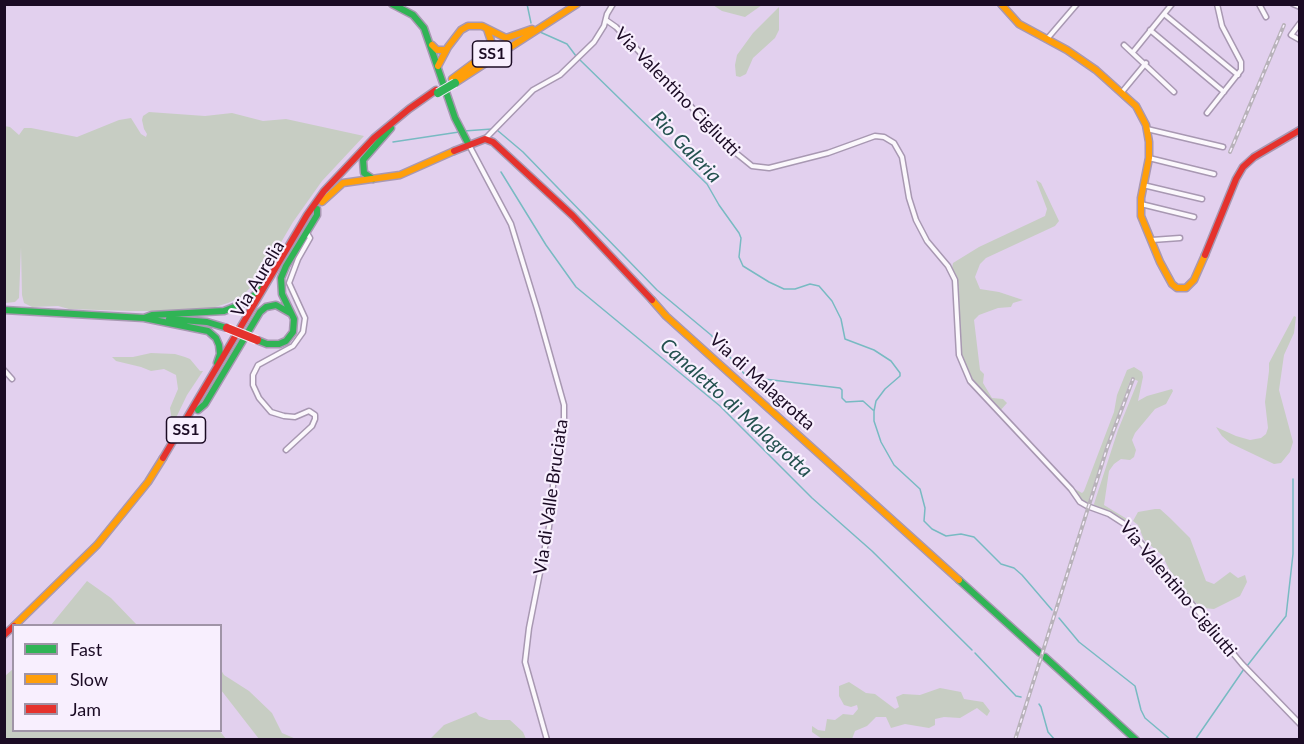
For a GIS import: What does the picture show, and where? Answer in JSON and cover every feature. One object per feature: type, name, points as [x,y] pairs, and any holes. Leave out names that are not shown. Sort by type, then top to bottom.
[{"type":"main road","points":[[392,4],[419,20],[432,45],[442,52]]},
{"type":"main road","name":"Via Aurelia","points":[[550,20],[570,4]]},
{"type":"main road","name":"Via Aurelia","points":[[22,624],[93,555],[134,509],[159,474],[319,206],[352,166],[392,128],[437,92],[578,4]]},
{"type":"main road","points":[[1001,4],[1019,24],[1067,50],[1122,92],[1136,106],[1147,129],[1149,158],[1143,184],[1142,220],[1160,262],[1174,286],[1181,289],[1189,286],[1194,280],[1239,173],[1254,157],[1299,130]]},
{"type":"main road","points":[[469,145],[455,118],[438,66],[442,52],[460,31],[468,26],[477,25],[506,38],[531,32]]},
{"type":"main road","points":[[453,81],[487,53],[491,39],[486,28]]},
{"type":"main road","name":"Via Aurelia","points":[[16,624],[83,559],[148,482],[188,419],[307,215],[339,174],[367,145],[409,108],[437,92]]},
{"type":"main road","points":[[375,179],[364,173],[362,162],[392,128]]},
{"type":"main road","points":[[4,310],[198,321],[271,344],[285,341],[293,331],[293,317],[282,294],[281,280],[285,268],[317,215],[319,206],[343,183],[411,172],[489,135]]},
{"type":"main road","name":"Via di Malagrotta","points":[[489,135],[493,142],[573,216],[666,316],[1136,740]]},
{"type":"main road","points":[[144,318],[152,315],[218,312],[247,302],[263,286],[307,215]]},
{"type":"main road","points":[[198,410],[204,405],[255,318],[262,310],[268,306],[277,305],[289,311],[293,317]]},
{"type":"main road","points":[[144,318],[150,321],[204,329],[213,334],[219,343],[219,359],[191,408],[188,419]]},
{"type":"street","points":[[606,20],[614,4]]},
{"type":"street","points":[[1047,40],[1077,4]]},
{"type":"street","points":[[1133,52],[1172,4]]},
{"type":"street","points":[[1207,113],[1241,70],[1241,62],[1222,26],[1217,4]]},
{"type":"street","points":[[1259,4],[1266,17]]},
{"type":"street","points":[[1293,4],[1299,7]]},
{"type":"street","points":[[1164,14],[1238,75]]},
{"type":"street","name":"Via Valentino Cigliutti","points":[[489,135],[533,90],[553,80],[569,67],[600,34],[606,20],[616,27],[731,149],[752,166],[769,168],[831,152],[877,136],[886,138],[896,145],[902,157],[909,198],[916,220],[927,241],[954,277],[957,291],[959,355],[970,381],[1071,489],[1080,502],[1109,514],[1126,525],[1245,668],[1299,724]]},
{"type":"street","points":[[1299,22],[1291,35],[1299,40]]},
{"type":"street","points":[[1150,30],[1224,92]]},
{"type":"street","points":[[1124,45],[1146,63],[1174,92]]},
{"type":"street","points":[[1122,92],[1146,63]]},
{"type":"street","points":[[1147,129],[1223,147]]},
{"type":"street","name":"Via di Valle Bruciata","points":[[469,145],[511,224],[564,405],[547,542],[529,628],[525,662],[547,740]]},
{"type":"street","points":[[1149,158],[1214,174]]},
{"type":"street","points":[[1143,184],[1202,199]]},
{"type":"street","points":[[1141,204],[1194,217]]},
{"type":"street","points":[[286,450],[313,424],[315,414],[309,411],[294,417],[273,413],[259,398],[253,377],[257,366],[293,346],[303,332],[305,318],[289,282],[310,238],[306,232]]},
{"type":"street","points":[[1152,240],[1180,238]]},
{"type":"street","points":[[4,370],[12,379]]},
{"type":"shaded area","points":[[713,5],[762,5],[745,17],[722,11]]},
{"type":"shaded area","points":[[779,7],[779,30],[775,38],[753,58],[746,74],[736,76],[737,55],[753,33]]},
{"type":"shaded area","points":[[149,112],[205,116],[232,113],[263,121],[286,119],[364,136],[322,181],[293,222],[260,278],[241,297],[212,308],[176,311],[32,307],[24,303],[22,295],[21,247],[19,298],[15,302],[5,303],[4,126],[10,127],[19,135],[24,128],[31,128],[77,137],[119,120],[131,118],[141,134],[146,137],[142,120],[143,116]]},
{"type":"shaded area","points":[[1036,180],[1041,183],[1059,221],[1055,226],[986,258],[980,264],[975,277],[980,289],[999,292],[1023,300],[1013,303],[1011,307],[998,308],[979,315],[974,320],[980,370],[984,374],[983,383],[992,398],[1003,399],[1007,403],[999,412],[977,388],[967,372],[960,352],[959,288],[952,268],[953,263],[979,247],[1045,216],[1047,209]]},
{"type":"shaded area","points":[[1294,316],[1296,317],[1294,333],[1284,355],[1279,390],[1293,442],[1290,452],[1281,463],[1274,464],[1230,443],[1216,427],[1250,440],[1261,438],[1266,434],[1268,428],[1265,402],[1269,363]]},
{"type":"shaded area","points":[[151,353],[175,354],[185,357],[190,359],[200,371],[203,371],[187,395],[175,420],[172,421],[170,408],[178,389],[176,375],[164,369],[151,371],[116,361],[112,357],[133,357]]},
{"type":"shaded area","points":[[1134,367],[1142,372],[1143,377],[1138,401],[1147,396],[1172,389],[1173,391],[1166,404],[1155,409],[1135,433],[1132,440],[1136,450],[1134,457],[1130,460],[1121,459],[1109,471],[1104,505],[1127,519],[1128,524],[1117,516],[1093,507],[1118,430],[1138,381],[1131,378],[1087,505],[1080,500],[1073,488],[1082,493],[1084,491],[1114,412],[1117,395],[1127,370]]},
{"type":"shaded area","points":[[1160,509],[1190,538],[1206,581],[1214,584],[1230,572],[1238,578],[1245,575],[1247,582],[1240,596],[1214,609],[1203,608],[1192,600],[1169,569],[1162,555],[1144,540],[1138,525],[1133,521],[1138,512]]},
{"type":"shaded area","points":[[87,581],[111,598],[136,624],[52,624]]},
{"type":"shaded area","points":[[12,670],[12,732],[221,732],[226,739],[5,739],[5,676]]},
{"type":"shaded area","points":[[222,672],[249,691],[272,713],[282,733],[296,739],[259,739],[222,691]]},
{"type":"shaded area","points":[[849,682],[866,693],[875,694],[895,709],[899,707],[896,697],[903,694],[920,695],[940,688],[961,692],[964,699],[983,702],[990,711],[987,716],[977,708],[960,718],[935,719],[935,725],[929,728],[905,724],[891,728],[886,717],[876,717],[867,726],[855,731],[852,739],[822,739],[812,732],[812,726],[825,731],[827,719],[835,720],[843,714],[853,715],[858,709],[857,705],[851,707],[844,705],[839,696],[839,686]]},
{"type":"shaded area","points":[[476,712],[479,716],[489,720],[510,720],[523,732],[526,739],[430,739],[444,725]]},
{"type":"waterway","name":"Rio Galeria","points":[[527,4],[531,23]]},
{"type":"waterway","name":"Rio Galeria","points":[[540,32],[567,44],[576,56]]},
{"type":"waterway","name":"Rio Galeria","points":[[580,60],[707,184],[739,233],[741,238],[739,257],[743,266],[784,289],[795,289],[810,284],[819,286],[832,301],[841,319],[845,339],[874,350],[891,361],[900,376],[885,389],[876,401],[874,421],[881,442],[894,465],[920,489],[925,508],[924,521],[932,529],[946,536],[961,534],[974,537],[1001,564],[1014,568],[1022,575],[1052,610]]},
{"type":"waterway","points":[[464,131],[492,129]]},
{"type":"waterway","points":[[497,130],[523,152],[657,290],[711,335],[747,377],[840,388],[842,398],[846,402],[863,401],[873,410]]},
{"type":"waterway","points":[[393,142],[459,132]]},
{"type":"waterway","name":"Canaletto di Malagrotta","points":[[501,172],[546,245],[576,287],[720,406],[812,498],[872,551],[972,650]]},
{"type":"waterway","points":[[1247,666],[1286,616],[1293,554],[1293,479]]},
{"type":"waterway","name":"Rio Galeria","points":[[1059,618],[1079,642],[1135,686],[1145,718],[1171,740]]},
{"type":"waterway","name":"Canaletto di Malagrotta","points":[[975,653],[1016,696],[1021,697]]},
{"type":"waterway","points":[[1195,740],[1244,669]]},
{"type":"waterway","name":"Canaletto di Malagrotta","points":[[1039,704],[1048,732],[1055,740]]},
{"type":"railway","points":[[1230,152],[1284,25]]},
{"type":"railway","points":[[1015,740],[1107,448],[1133,379]]},
{"type":"traffic: fast","points":[[392,4],[413,15],[424,28],[455,118],[469,145]]},
{"type":"traffic: fast","points":[[438,93],[455,83]]},
{"type":"traffic: fast","points":[[373,179],[364,173],[363,160],[391,128]]},
{"type":"traffic: fast","points":[[257,340],[267,344],[279,344],[286,341],[293,332],[294,319],[282,294],[281,278],[317,215],[317,209]]},
{"type":"traffic: fast","points":[[144,318],[152,315],[224,311],[247,302],[262,288]]},
{"type":"traffic: fast","points":[[198,410],[205,404],[260,312],[266,307],[276,305],[290,313]]},
{"type":"traffic: fast","points":[[4,310],[144,318]]},
{"type":"traffic: fast","points":[[144,318],[208,331],[216,338],[219,345],[220,354],[217,363]]},
{"type":"traffic: fast","points":[[169,319],[207,322],[227,328]]},
{"type":"traffic: fast","points":[[959,580],[1040,653]]},
{"type":"traffic: fast","points":[[1045,657],[1136,740]]},
{"type":"traffic: slow","points":[[455,83],[577,4]]},
{"type":"traffic: slow","points":[[1001,4],[1019,24],[1067,50],[1096,70],[1136,106],[1146,125],[1149,142],[1149,158],[1141,198],[1141,216],[1172,284],[1177,288],[1186,288],[1194,280],[1205,255]]},
{"type":"traffic: slow","points":[[438,66],[448,47],[461,30],[468,26],[482,26],[506,38],[532,29]]},
{"type":"traffic: slow","points":[[452,79],[487,53],[491,41],[487,29]]},
{"type":"traffic: slow","points":[[432,45],[437,50],[444,50]]},
{"type":"traffic: slow","points":[[322,202],[343,183],[400,175],[454,151]]},
{"type":"traffic: slow","points":[[652,300],[666,316],[959,580]]},
{"type":"traffic: slow","points":[[16,624],[97,545],[148,482],[163,458]]},
{"type":"traffic: jam","points":[[163,458],[307,215],[324,191],[374,138],[436,90]]},
{"type":"traffic: jam","points":[[1205,255],[1243,167],[1254,157],[1300,130]]},
{"type":"traffic: jam","points":[[454,151],[485,139],[493,142],[573,216],[652,300]]},
{"type":"traffic: jam","points":[[227,328],[257,340]]},
{"type":"traffic: jam","points":[[4,635],[12,628]]}]
